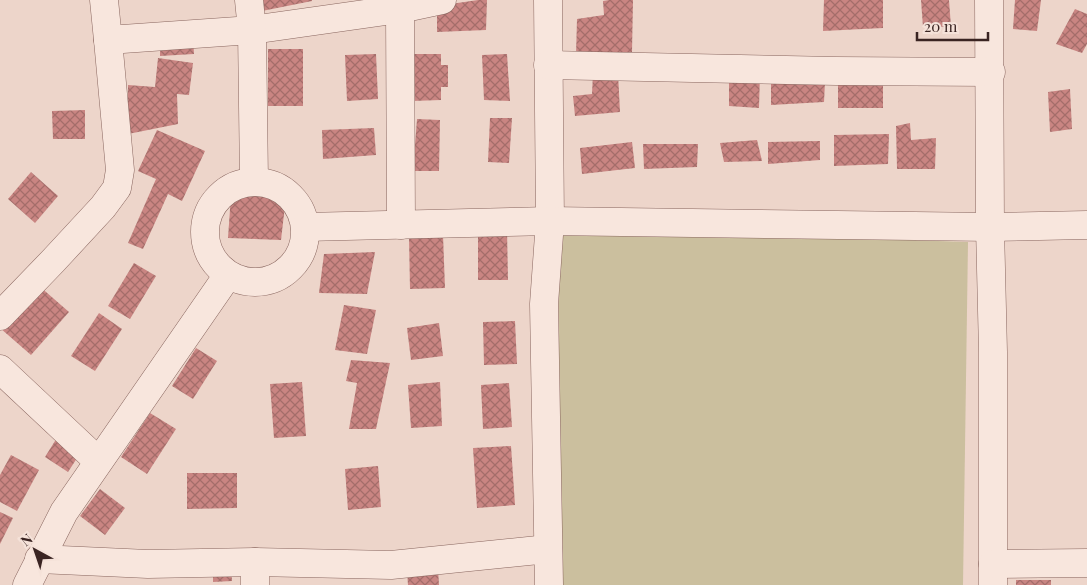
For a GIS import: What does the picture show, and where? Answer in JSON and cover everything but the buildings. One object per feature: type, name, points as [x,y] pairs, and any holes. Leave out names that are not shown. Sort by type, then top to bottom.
[{"type":"street","points":[[0,316],[103,207],[117,188],[120,170],[104,0]]},
{"type":"street","points":[[249,0],[252,30],[254,181]]},
{"type":"street","points":[[108,40],[252,30],[400,9],[442,0]]},
{"type":"street","points":[[548,0],[550,221],[544,304],[549,585]]},
{"type":"street","points":[[989,0],[991,72],[990,227],[993,352],[993,574],[1087,563]]},
{"type":"street","points":[[400,9],[401,225]]},
{"type":"street","points":[[548,65],[991,72]]},
{"type":"street","points":[[254,181],[270,184],[286,191],[298,204],[304,219],[306,236],[301,253],[291,267],[277,278],[261,282],[244,281],[228,274],[216,264],[208,250],[205,234],[207,218],[213,204],[224,192],[238,184],[254,181]]},
{"type":"street","points":[[305,227],[550,221],[990,227],[1087,225]]},
{"type":"street","points":[[27,585],[64,512],[228,274]]},
{"type":"street","points":[[0,369],[98,461]]},
{"type":"street","points":[[39,559],[148,564],[255,573],[392,575],[548,549]]},
{"type":"shaded area","points":[[558,228],[968,242],[963,585],[560,585]]}]
